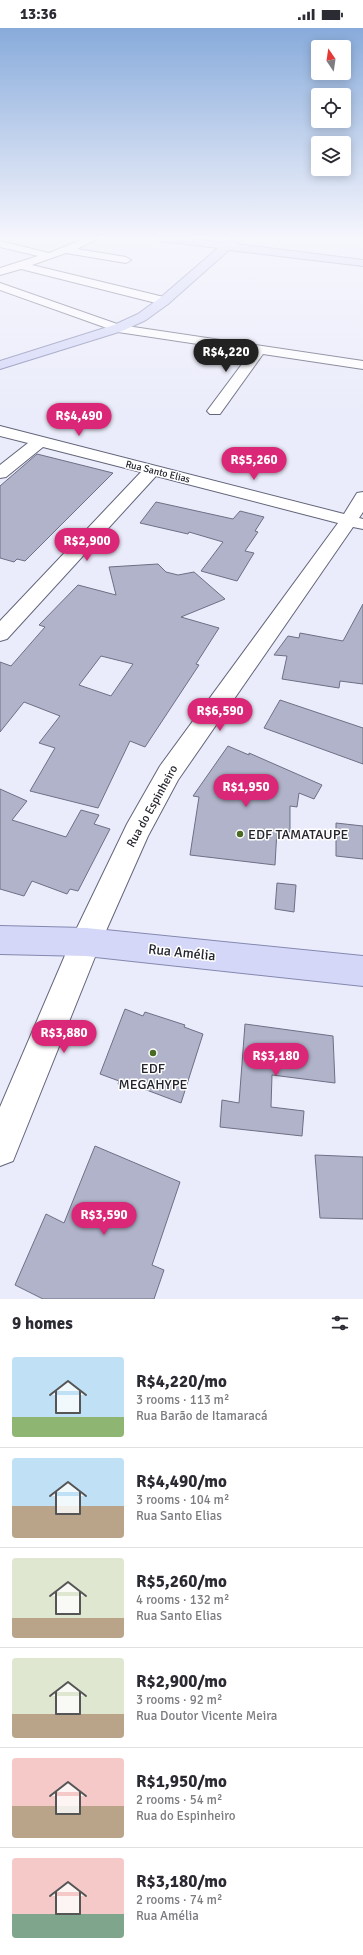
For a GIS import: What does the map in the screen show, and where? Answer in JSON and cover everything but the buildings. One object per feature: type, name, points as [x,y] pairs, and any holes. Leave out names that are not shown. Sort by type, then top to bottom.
[{"type":"main road","points":[[0,365],[118,328],[142,317],[169,297]]},
{"type":"main road","name":"Rua Amélia","points":[[0,940],[86,942],[363,971]]},
{"type":"street","points":[[32,297],[118,328],[363,365]]},
{"type":"street","points":[[146,297],[164,302]]},
{"type":"street","points":[[215,411],[259,350]]},
{"type":"street","name":"Rua Santo Elias","points":[[0,431],[356,522]]},
{"type":"street","points":[[0,473],[40,441]]},
{"type":"street","points":[[0,634],[152,470]]},
{"type":"street","name":"Rua do Espinheiro","points":[[0,1148],[86,942],[136,832],[169,773],[356,522],[363,497]]},
{"type":"place","name":"EDF TAMATAUPE","points":[[240,834]]},
{"type":"place","name":"EDF MEGAHYPE","points":[[153,1053]]}]
